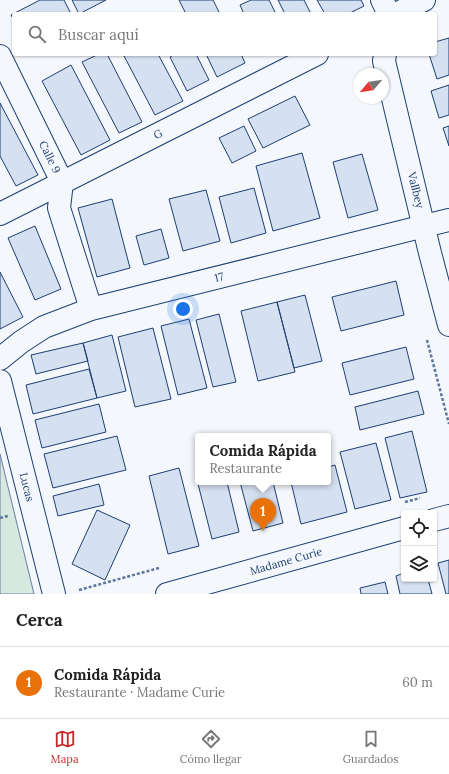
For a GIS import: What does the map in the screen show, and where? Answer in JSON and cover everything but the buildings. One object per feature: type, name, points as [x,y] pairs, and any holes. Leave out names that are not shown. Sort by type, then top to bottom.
[{"type":"street","points":[[382,0],[388,12]]},
{"type":"street","points":[[400,12],[424,0]]},
{"type":"street","name":"Calle 9","points":[[0,56],[62,182],[59,208],[91,309]]},
{"type":"street","name":"G","points":[[0,214],[312,56]]},
{"type":"street","name":"Vallbey","points":[[385,56],[384,62],[449,325]]},
{"type":"street","name":"17","points":[[0,359],[44,327],[91,309],[449,220]]},
{"type":"street","name":"Lucas","points":[[0,381],[54,594]]},
{"type":"street","points":[[437,519],[449,516]]},
{"type":"street","name":"Madame Curie","points":[[167,594],[401,529]]},
{"type":"path","points":[[0,518],[8,516]]},
{"type":"shaded area","points":[[0,454],[34,594],[0,594]]},
{"type":"place","name":"Comida Rápida","points":[[263,531]]}]
